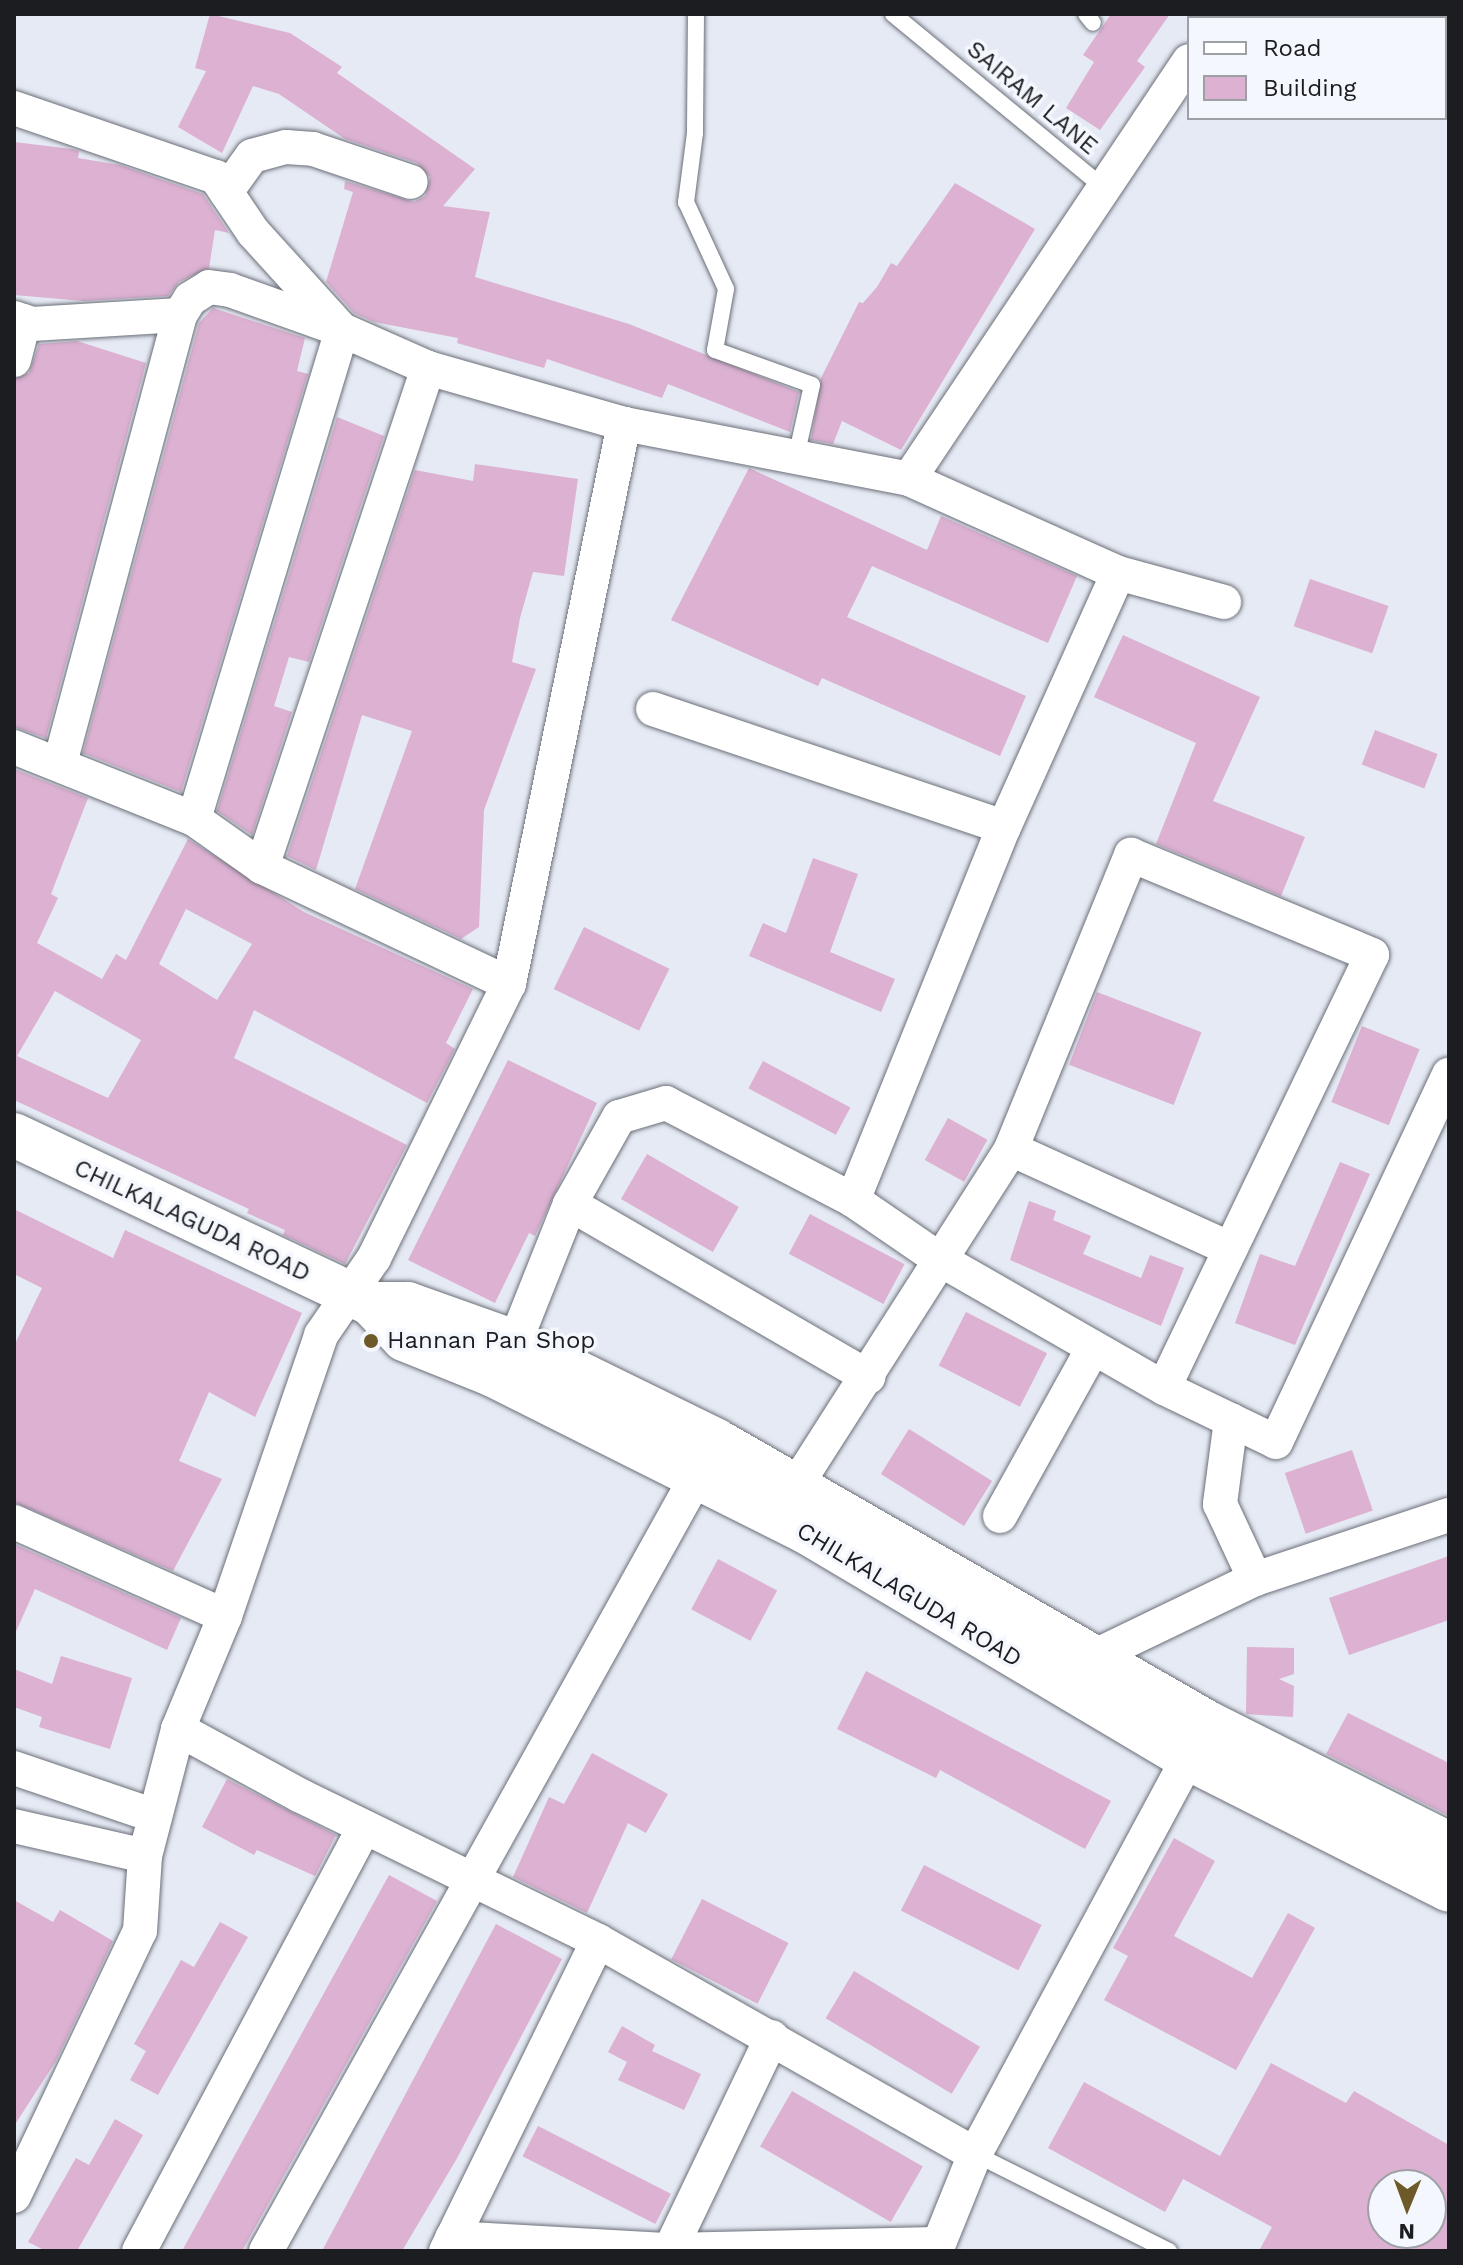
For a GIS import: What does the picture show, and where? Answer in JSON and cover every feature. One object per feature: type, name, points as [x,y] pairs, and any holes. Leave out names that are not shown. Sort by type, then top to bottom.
[{"type":"main road","name":"CHILKALAGUDA ROAD","points":[[14,1135],[359,1299],[404,1339],[493,1375],[805,1531],[1188,1758],[1449,1890]]},
{"type":"main road","name":"CHILKALAGUDA ROAD","points":[[359,1299],[408,1304],[515,1342],[797,1484],[1208,1723],[1449,1844]]},
{"type":"street","points":[[909,479],[1187,64]]},
{"type":"street","points":[[14,108],[216,177],[253,232],[342,330]]},
{"type":"street","points":[[226,192],[252,156],[286,147],[313,149],[411,182]]},
{"type":"street","points":[[60,763],[180,315],[190,299],[209,287],[230,290],[342,330],[428,368],[624,424],[909,479],[1118,573],[1224,602]]},
{"type":"street","points":[[14,360],[19,320],[180,315]]},
{"type":"street","points":[[194,819],[342,330]]},
{"type":"street","points":[[262,867],[428,368]]},
{"type":"street","points":[[14,2196],[140,1931],[145,1856],[178,1729],[225,1616],[321,1335],[359,1299],[374,1258],[509,984],[624,424]]},
{"type":"street","points":[[853,1200],[1004,827],[1118,573]]},
{"type":"street","points":[[653,709],[1004,827]]},
{"type":"street","points":[[14,747],[194,819],[262,867],[509,984]]},
{"type":"street","points":[[797,1484],[869,1377],[939,1259],[1011,1149],[1131,855],[1372,955],[1164,1388]]},
{"type":"street","points":[[515,1342],[570,1204],[619,1117],[666,1103],[853,1200],[939,1259],[1164,1388],[1276,1442],[1449,1075]]},
{"type":"street","points":[[1011,1149],[1230,1249]]},
{"type":"street","points":[[570,1204],[869,1377]]},
{"type":"street","points":[[1000,1516],[1093,1348]]},
{"type":"street","points":[[1231,1420],[1220,1504],[1255,1579]]},
{"type":"street","points":[[266,2251],[697,1476]]},
{"type":"street","points":[[1093,1657],[1255,1579],[1449,1515]]},
{"type":"street","points":[[14,1522],[225,1616]]},
{"type":"street","points":[[178,1729],[364,1827],[598,1941],[975,2154]]},
{"type":"street","points":[[598,1941],[449,2245],[670,2250],[936,2248],[975,2154],[1188,1758]]},
{"type":"street","points":[[14,1768],[155,1816]]},
{"type":"street","points":[[14,1826],[145,1856]]},
{"type":"street","points":[[139,2251],[364,1827]]},
{"type":"street","points":[[670,2250],[772,2037]]},
{"type":"lane","points":[[696,14],[695,133],[686,202],[726,289],[715,350],[812,385],[796,457]]},
{"type":"lane","name":"SAIRAM LANE","points":[[893,14],[1104,188]]},
{"type":"lane","points":[[975,2154],[1169,2251]]},
{"type":"building","points":[[210,14],[290,33],[342,67],[337,73],[475,169],[443,206],[490,212],[475,277],[629,324],[799,392],[790,432],[668,384],[662,398],[547,359],[544,368],[457,343],[458,338],[374,322],[354,313],[326,282],[353,192],[344,189],[345,181],[414,202],[425,196],[430,177],[417,163],[345,139],[279,94],[253,86],[222,153],[178,127],[206,71],[195,68]]},
{"type":"building","points":[[1111,14],[1170,14],[1137,61],[1145,67],[1100,130],[1066,108],[1094,62],[1083,55]]},
{"type":"building","points":[[14,142],[72,149],[79,151],[78,158],[120,165],[203,194],[229,233],[215,230],[209,268],[179,282],[168,296],[84,301],[14,295]]},
{"type":"building","points":[[955,183],[1035,229],[901,450],[842,421],[833,444],[811,440],[821,378],[859,302],[863,303],[877,287],[891,263],[897,266]]},
{"type":"building","points":[[213,308],[305,338],[297,371],[308,374],[181,792],[83,753],[199,323]]},
{"type":"building","points":[[77,341],[146,363],[46,738],[14,727],[14,379],[29,373],[39,344]]},
{"type":"building","points":[[337,417],[384,436],[309,662],[289,657],[274,706],[292,712],[252,835],[217,811]]},
{"type":"building","points":[[475,464],[578,479],[564,576],[533,572],[520,618],[512,662],[536,669],[484,810],[479,927],[461,939],[355,889],[412,731],[362,715],[316,870],[287,856],[415,470],[473,481]]},
{"type":"building","points":[[749,468],[927,550],[941,516],[1077,576],[1048,643],[872,566],[847,617],[1026,696],[1000,756],[822,678],[818,686],[671,620]]},
{"type":"building","points":[[1310,579],[1388,606],[1372,653],[1294,626]]},
{"type":"building","points":[[1123,635],[1260,697],[1213,801],[1305,837],[1281,896],[1156,844],[1196,743],[1094,697]]},
{"type":"building","points":[[1375,730],[1438,754],[1424,789],[1362,765]]},
{"type":"building","points":[[14,769],[88,798],[51,894],[58,898],[37,943],[102,979],[116,954],[126,960],[188,839],[304,912],[473,989],[446,1043],[455,1049],[427,1103],[254,1010],[234,1058],[407,1145],[345,1264],[283,1235],[285,1230],[247,1213],[249,1209],[14,1100]],"holes":[[[186,909],[252,944],[217,1000],[159,964]],[[55,991],[141,1040],[108,1098],[17,1056]]]},
{"type":"building","points":[[813,858],[858,874],[830,952],[895,979],[881,1012],[749,956],[763,923],[786,933]]},
{"type":"building","points":[[584,927],[669,969],[639,1031],[554,989]]},
{"type":"building","points":[[1097,992],[1202,1032],[1174,1105],[1069,1065]]},
{"type":"building","points":[[1362,1026],[1419,1049],[1389,1125],[1331,1102]]},
{"type":"building","points":[[508,1060],[597,1103],[535,1236],[529,1233],[495,1303],[408,1260]]},
{"type":"building","points":[[763,1061],[850,1107],[836,1135],[748,1088]]},
{"type":"building","points":[[948,1118],[987,1140],[964,1182],[925,1160]]},
{"type":"building","points":[[647,1154],[739,1207],[713,1252],[621,1199]]},
{"type":"building","points":[[1340,1162],[1370,1174],[1295,1345],[1235,1323],[1260,1254],[1295,1266]]},
{"type":"building","points":[[1029,1201],[1056,1211],[1053,1220],[1091,1236],[1083,1254],[1141,1278],[1150,1255],[1184,1268],[1161,1326],[1010,1260]]},
{"type":"building","points":[[14,1209],[113,1258],[125,1230],[302,1313],[255,1417],[209,1392],[179,1461],[222,1479],[173,1571],[14,1502],[14,1346],[42,1288],[14,1274]]},
{"type":"building","points":[[810,1214],[904,1264],[883,1304],[789,1254]]},
{"type":"building","points":[[966,1312],[1047,1353],[1020,1407],[939,1365]]},
{"type":"building","points":[[909,1429],[992,1481],[964,1526],[881,1474]]},
{"type":"building","points":[[1352,1450],[1373,1511],[1306,1534],[1285,1473]]},
{"type":"building","points":[[14,1544],[181,1618],[167,1650],[35,1589],[14,1636]]},
{"type":"building","points":[[1449,1556],[1449,1620],[1349,1655],[1329,1598]]},
{"type":"building","points":[[718,1559],[777,1590],[750,1641],[691,1609]]},
{"type":"building","points":[[1247,1647],[1294,1648],[1294,1674],[1279,1679],[1294,1686],[1293,1717],[1246,1714]]},
{"type":"building","points":[[61,1656],[132,1678],[110,1749],[39,1727],[42,1717],[14,1707],[14,1669],[52,1684]]},
{"type":"building","points":[[866,1671],[1111,1801],[1085,1849],[940,1770],[936,1778],[837,1729]]},
{"type":"building","points":[[1348,1713],[1449,1763],[1449,1816],[1326,1754]]},
{"type":"building","points":[[592,1753],[668,1794],[646,1833],[628,1823],[587,1913],[513,1877],[549,1797],[564,1804]]},
{"type":"building","points":[[227,1779],[336,1835],[315,1876],[257,1850],[254,1855],[202,1827]]},
{"type":"building","points":[[1174,1838],[1215,1861],[1174,1936],[1252,1978],[1288,1913],[1315,1928],[1236,2070],[1104,2000],[1128,1956],[1113,1948]]},
{"type":"building","points":[[924,1865],[1042,1925],[1018,1970],[901,1910]]},
{"type":"building","points":[[389,1875],[437,1901],[426,1921],[242,2251],[182,2251]]},
{"type":"building","points":[[702,1899],[788,1943],[758,2004],[671,1960]]},
{"type":"building","points":[[14,1900],[53,1922],[60,1910],[113,1941],[56,2061],[14,2126]]},
{"type":"building","points":[[220,1922],[248,1937],[158,2095],[130,2080],[146,2051],[134,2044],[181,1960],[194,1967]]},
{"type":"building","points":[[496,1924],[562,1959],[456,2160],[402,2251],[322,2251]]},
{"type":"building","points":[[854,1971],[980,2047],[952,2094],[826,2018]]},
{"type":"building","points":[[622,2026],[655,2045],[652,2051],[701,2074],[684,2110],[618,2080],[627,2062],[608,2052]]},
{"type":"building","points":[[1271,2063],[1346,2103],[1354,2091],[1449,2145],[1449,2251],[1259,2251],[1272,2227],[1183,2179],[1165,2212],[1048,2148],[1084,2082],[1220,2156]]},
{"type":"building","points":[[792,2091],[923,2166],[891,2222],[760,2146]]},
{"type":"building","points":[[115,2119],[143,2135],[77,2251],[46,2251],[28,2242],[76,2158],[89,2165]]},
{"type":"building","points":[[538,2126],[671,2194],[655,2224],[523,2156]]},
{"type":"place","name":"Hannan Pan Shop","points":[[371,1341]]}]
